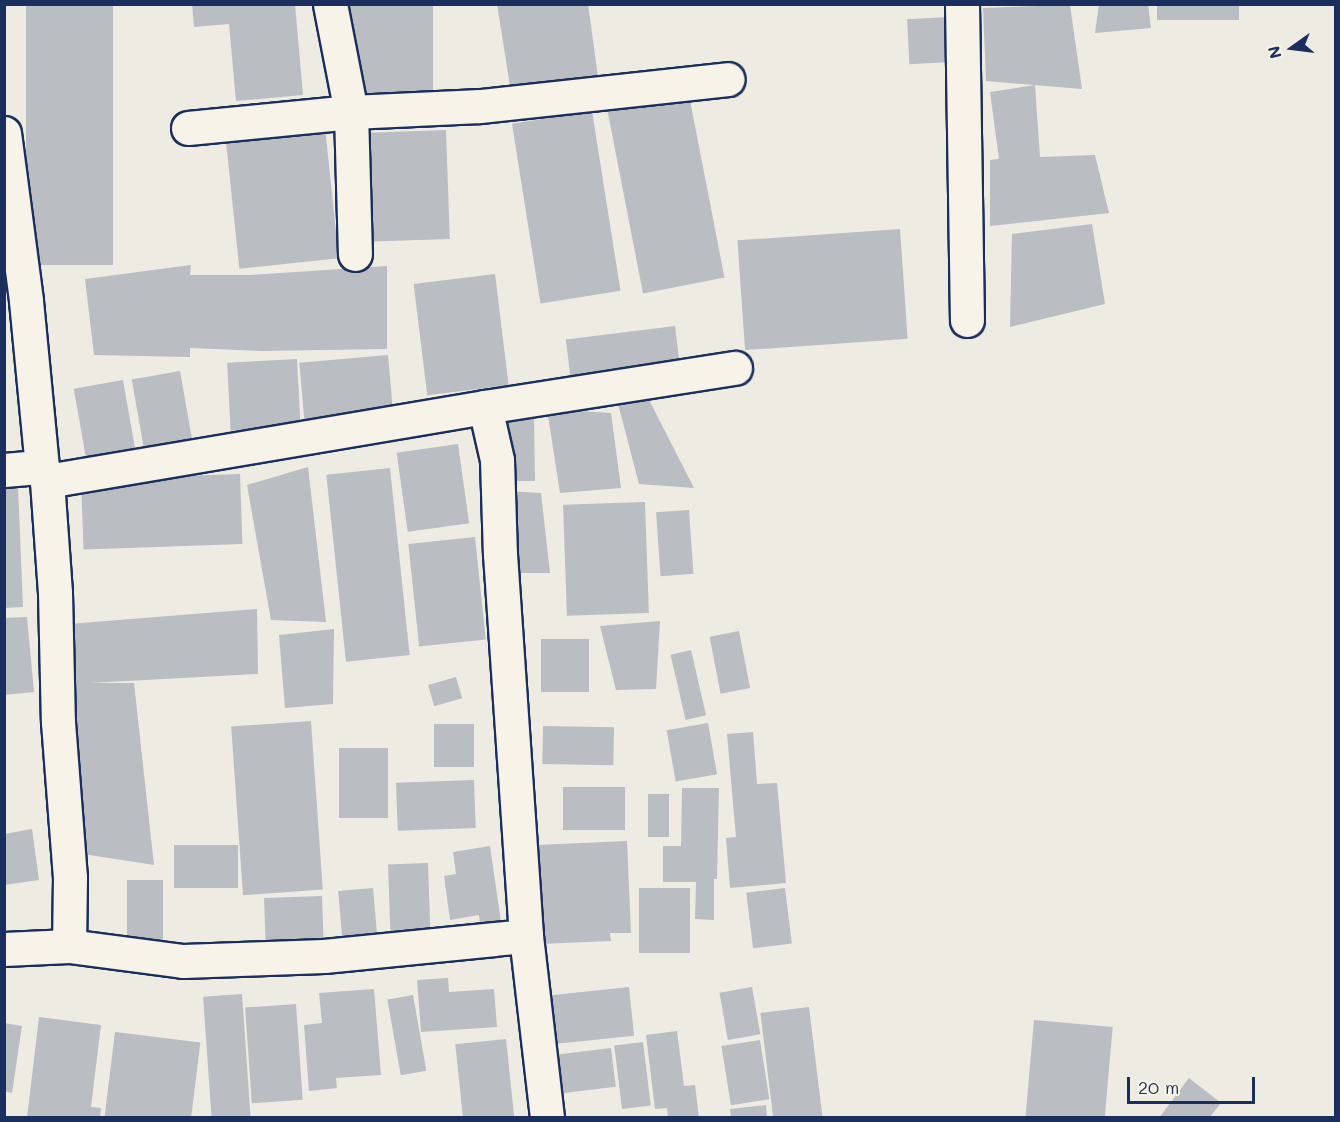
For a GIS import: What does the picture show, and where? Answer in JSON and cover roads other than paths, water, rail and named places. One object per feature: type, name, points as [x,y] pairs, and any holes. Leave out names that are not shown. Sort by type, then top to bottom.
[{"type":"street","points":[[330,4],[351,112],[355,254]]},
{"type":"street","points":[[962,4],[967,320]]},
{"type":"street","points":[[188,129],[351,112],[480,106],[728,79]]},
{"type":"street","points":[[4,133],[26,301],[55,592],[58,722],[70,877],[69,946]]},
{"type":"street","points":[[4,470],[44,474],[735,368]]},
{"type":"street","points":[[485,406],[497,460],[500,555],[526,936],[547,1118]]},
{"type":"street","points":[[4,949],[69,946],[183,961],[324,956],[526,936]]}]
